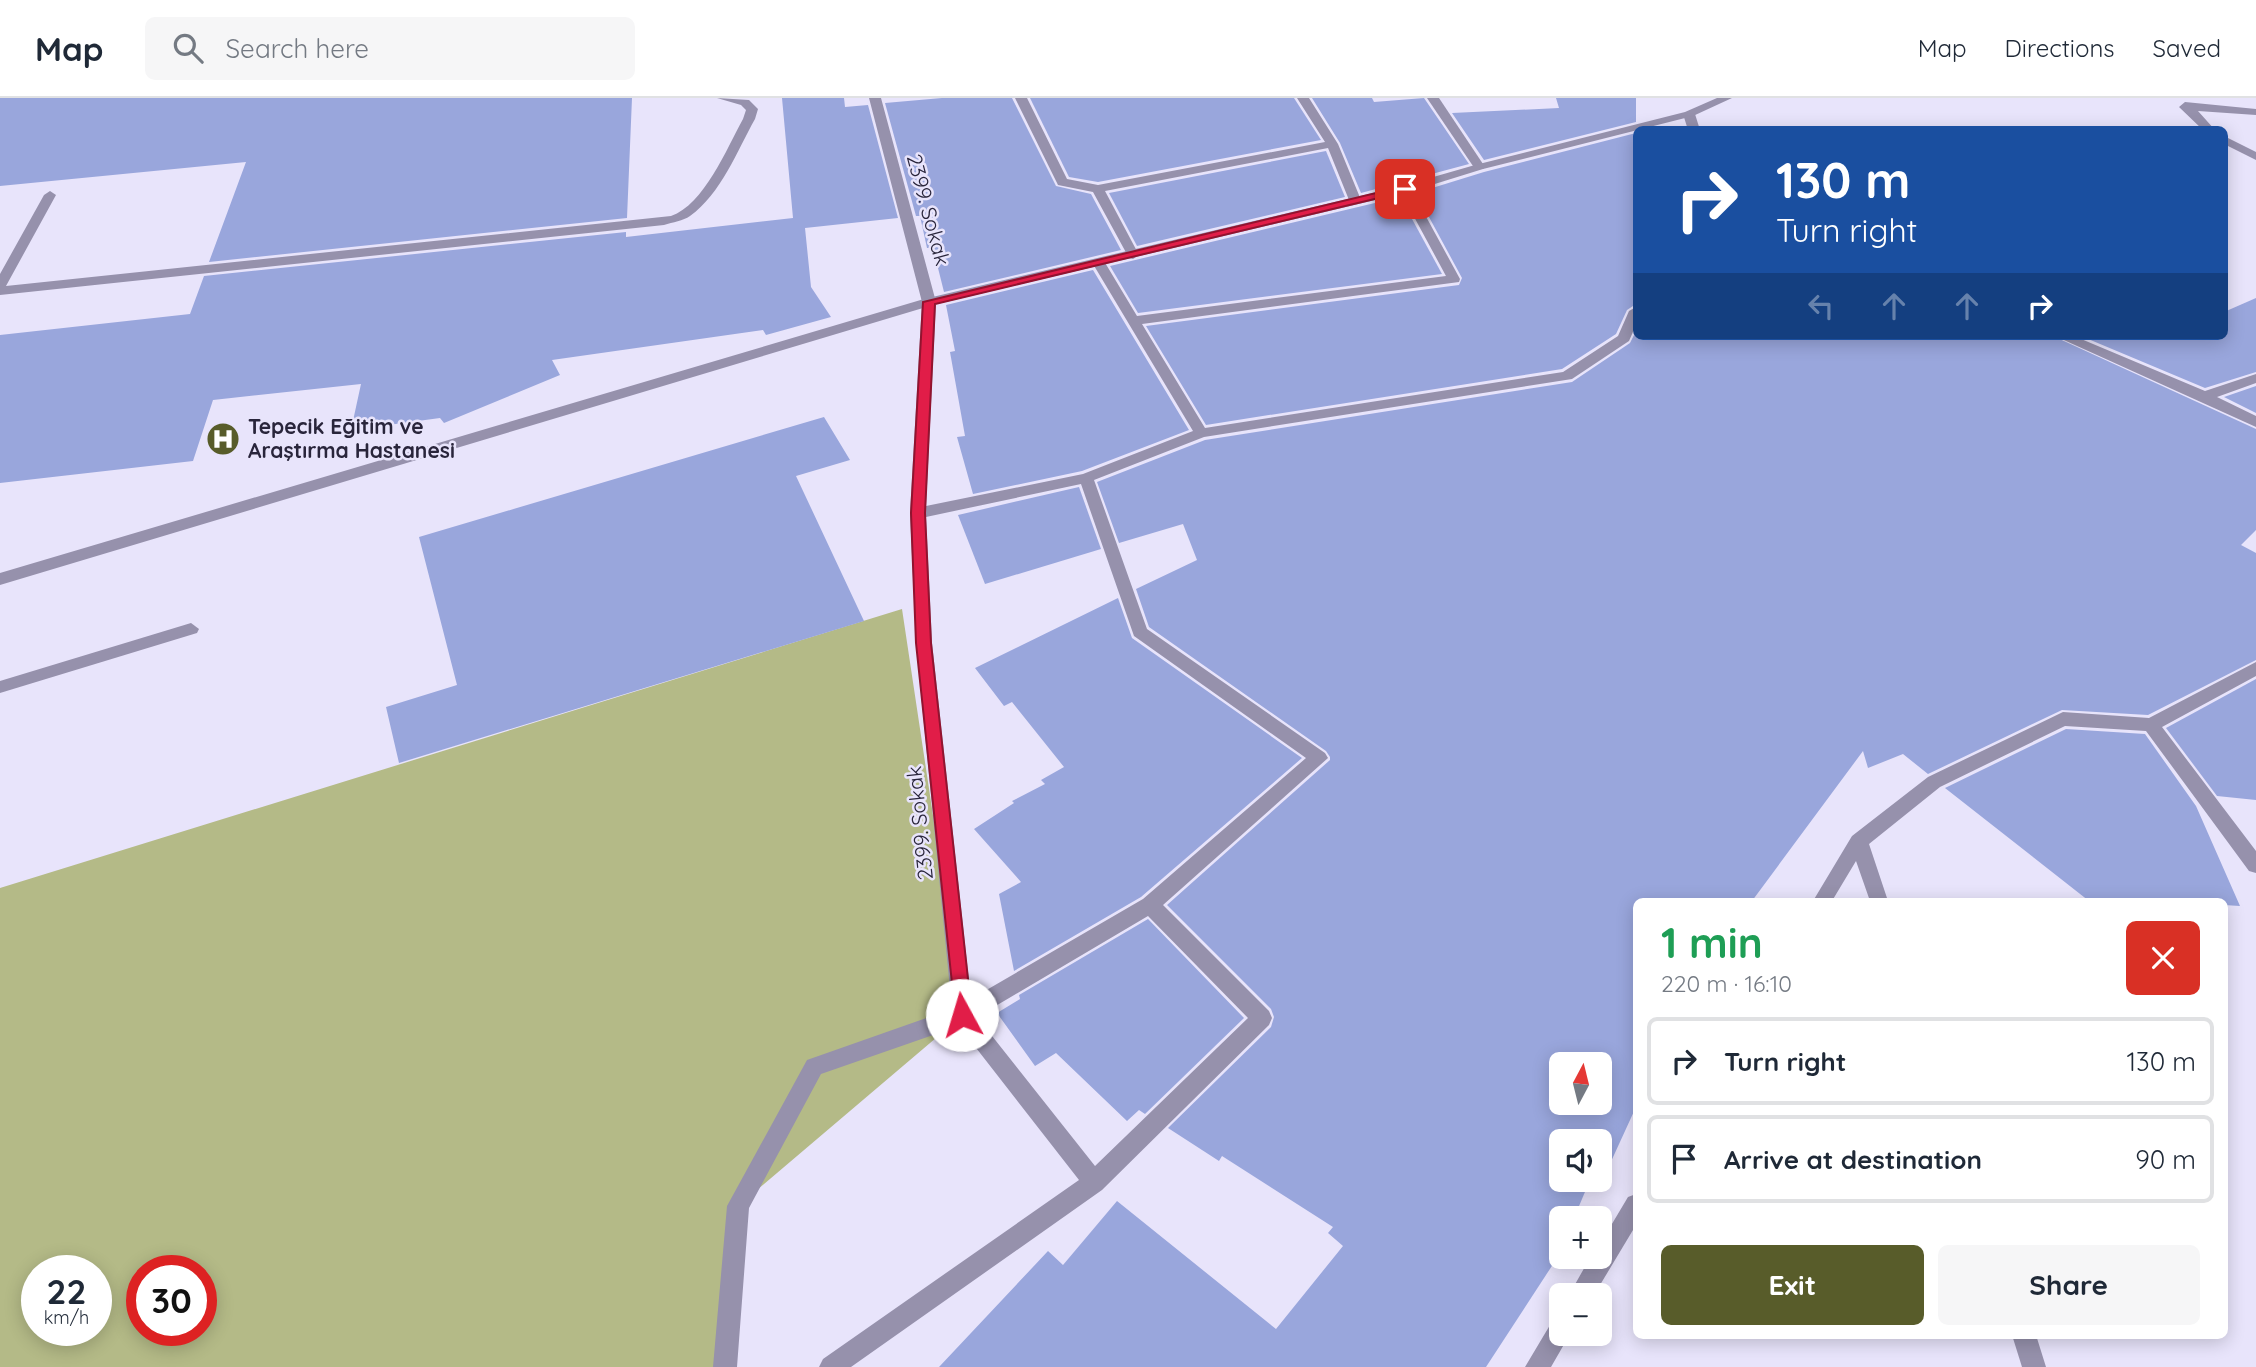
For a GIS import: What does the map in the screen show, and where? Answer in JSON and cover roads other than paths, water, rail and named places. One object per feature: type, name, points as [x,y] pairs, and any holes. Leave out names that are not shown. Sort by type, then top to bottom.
[{"type":"street","points":[[0,291],[664,221],[683,215],[692,207],[707,188],[749,119],[752,109],[745,102],[723,98]]},
{"type":"street","name":"2399. Sokak","points":[[875,98],[929,302],[918,513],[924,643],[962,1015]]},
{"type":"street","points":[[1021,98],[1062,182],[1098,189],[1332,144]]},
{"type":"street","points":[[1303,98],[1332,144],[1356,200]]},
{"type":"street","points":[[1433,98],[1479,167]]},
{"type":"street","points":[[1641,126],[1689,114],[1726,98]]},
{"type":"street","points":[[2185,102],[2256,112]]},
{"type":"street","points":[[2185,102],[2206,126]]},
{"type":"street","points":[[1689,114],[1693,126]]},
{"type":"street","points":[[0,579],[929,302],[1099,264],[1405,189],[1479,167],[1633,128]]},
{"type":"street","points":[[2228,141],[2256,157]]},
{"type":"street","points":[[1098,189],[1133,255]]},
{"type":"street","points":[[1132,321],[1454,279],[1405,189]]},
{"type":"street","points":[[0,286],[50,195]]},
{"type":"street","points":[[1099,264],[1201,433]]},
{"type":"street","points":[[918,513],[1086,478],[1201,433],[1567,376],[1624,338],[1633,318]]},
{"type":"street","points":[[2072,340],[2205,396],[2256,422]]},
{"type":"street","points":[[2205,396],[2256,379]]},
{"type":"street","points":[[725,1367],[738,1206],[814,1068],[962,1015],[1150,905],[1319,758],[1140,632],[1086,478]]},
{"type":"street","points":[[0,687],[191,629]]},
{"type":"street","points":[[1824,898],[1859,841],[1934,782],[2063,719],[2151,725],[2256,668]]},
{"type":"street","points":[[2151,725],[2256,865]]},
{"type":"street","points":[[1859,841],[1878,898]]},
{"type":"street","points":[[831,1367],[1094,1182],[1262,1018],[1150,905]]},
{"type":"street","points":[[962,1015],[1094,1182]]},
{"type":"street","points":[[1588,1283],[1633,1210]]},
{"type":"street","points":[[2025,1339],[2034,1367]]},
{"type":"street","points":[[1537,1367],[1550,1346]]},
{"type":"place","name":"Tepecik Eğitim ve Araştırma Hastanesi","points":[[223,439]]}]
